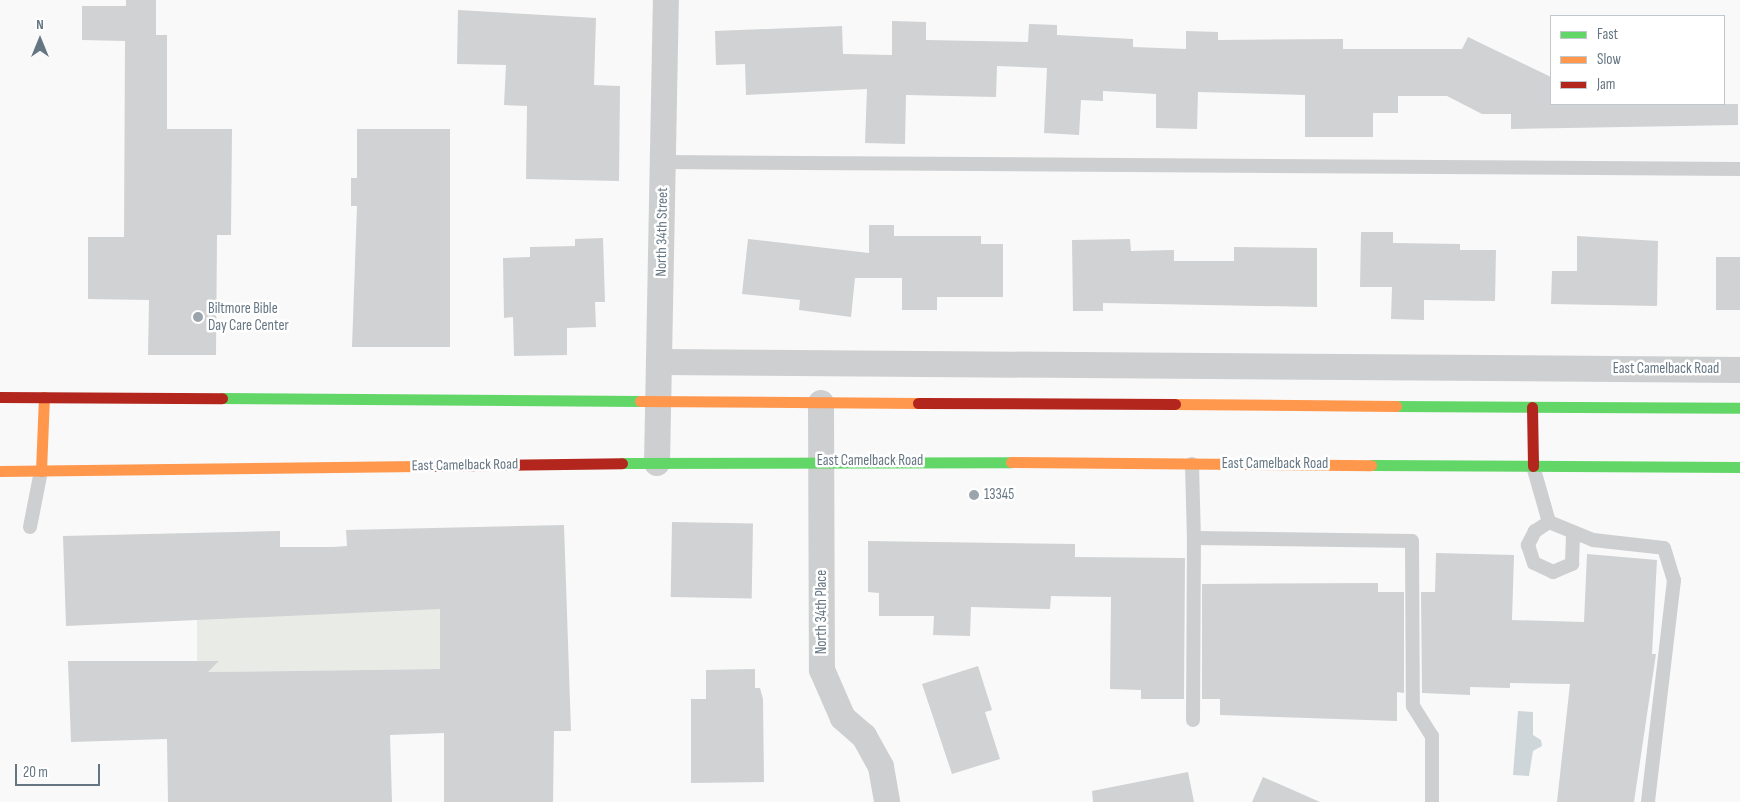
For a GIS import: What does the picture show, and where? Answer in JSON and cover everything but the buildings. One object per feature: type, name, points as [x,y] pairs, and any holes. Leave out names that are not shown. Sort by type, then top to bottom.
[{"type":"main road","points":[[0,397],[658,403],[1740,408]]},
{"type":"main road","points":[[41,471],[44,397]]},
{"type":"main road","points":[[1532,407],[1533,466]]},
{"type":"main road","name":"East Camelback Road","points":[[0,471],[821,461],[1740,467]]},
{"type":"street","name":"North 34th Street","points":[[657,463],[666,0]]},
{"type":"street","name":"East Camelback Road","points":[[659,362],[1740,370]]},
{"type":"street","points":[[1532,368],[1532,407]]},
{"type":"street","name":"North 34th Place","points":[[821,403],[822,670],[843,718],[864,736],[880,767],[887,802]]},
{"type":"lane","points":[[663,162],[1740,169]]},
{"type":"lane","points":[[1192,464],[1194,515],[1193,720]]},
{"type":"lane","points":[[1533,466],[1549,522],[1573,534],[1664,548],[1674,580],[1648,802]]},
{"type":"lane","points":[[30,527],[41,471]]},
{"type":"lane","points":[[1549,522],[1535,531],[1528,545],[1534,563],[1553,572],[1572,564],[1573,534]]},
{"type":"lane","points":[[1194,538],[1412,541],[1412,706],[1432,736],[1432,802]]},
{"type":"shaded area","points":[[440,592],[440,669],[208,672],[219,661],[197,661],[197,598]]},
{"type":"shaded area","points":[[1518,711],[1533,712],[1533,735],[1541,740],[1542,746],[1533,751],[1529,776],[1513,775]]},
{"type":"traffic: fast","points":[[222,398],[640,401]]},
{"type":"traffic: fast","points":[[1396,406],[1740,408]]},
{"type":"traffic: fast","points":[[622,463],[1011,462]]},
{"type":"traffic: fast","points":[[1371,465],[1740,467]]},
{"type":"traffic: slow","points":[[41,471],[44,397]]},
{"type":"traffic: slow","points":[[640,401],[918,403]]},
{"type":"traffic: slow","points":[[1175,404],[1396,406]]},
{"type":"traffic: slow","points":[[1011,462],[1371,465]]},
{"type":"traffic: slow","points":[[0,471],[419,466]]},
{"type":"traffic: jam","points":[[0,397],[222,398]]},
{"type":"traffic: jam","points":[[918,403],[1175,404]]},
{"type":"traffic: jam","points":[[1532,407],[1533,466]]},
{"type":"traffic: jam","points":[[419,466],[622,463]]},
{"type":"place","name":"Biltmore Bible Day Care Center","points":[[198,317]]},
{"type":"place","name":"13345","points":[[974,495]]}]
